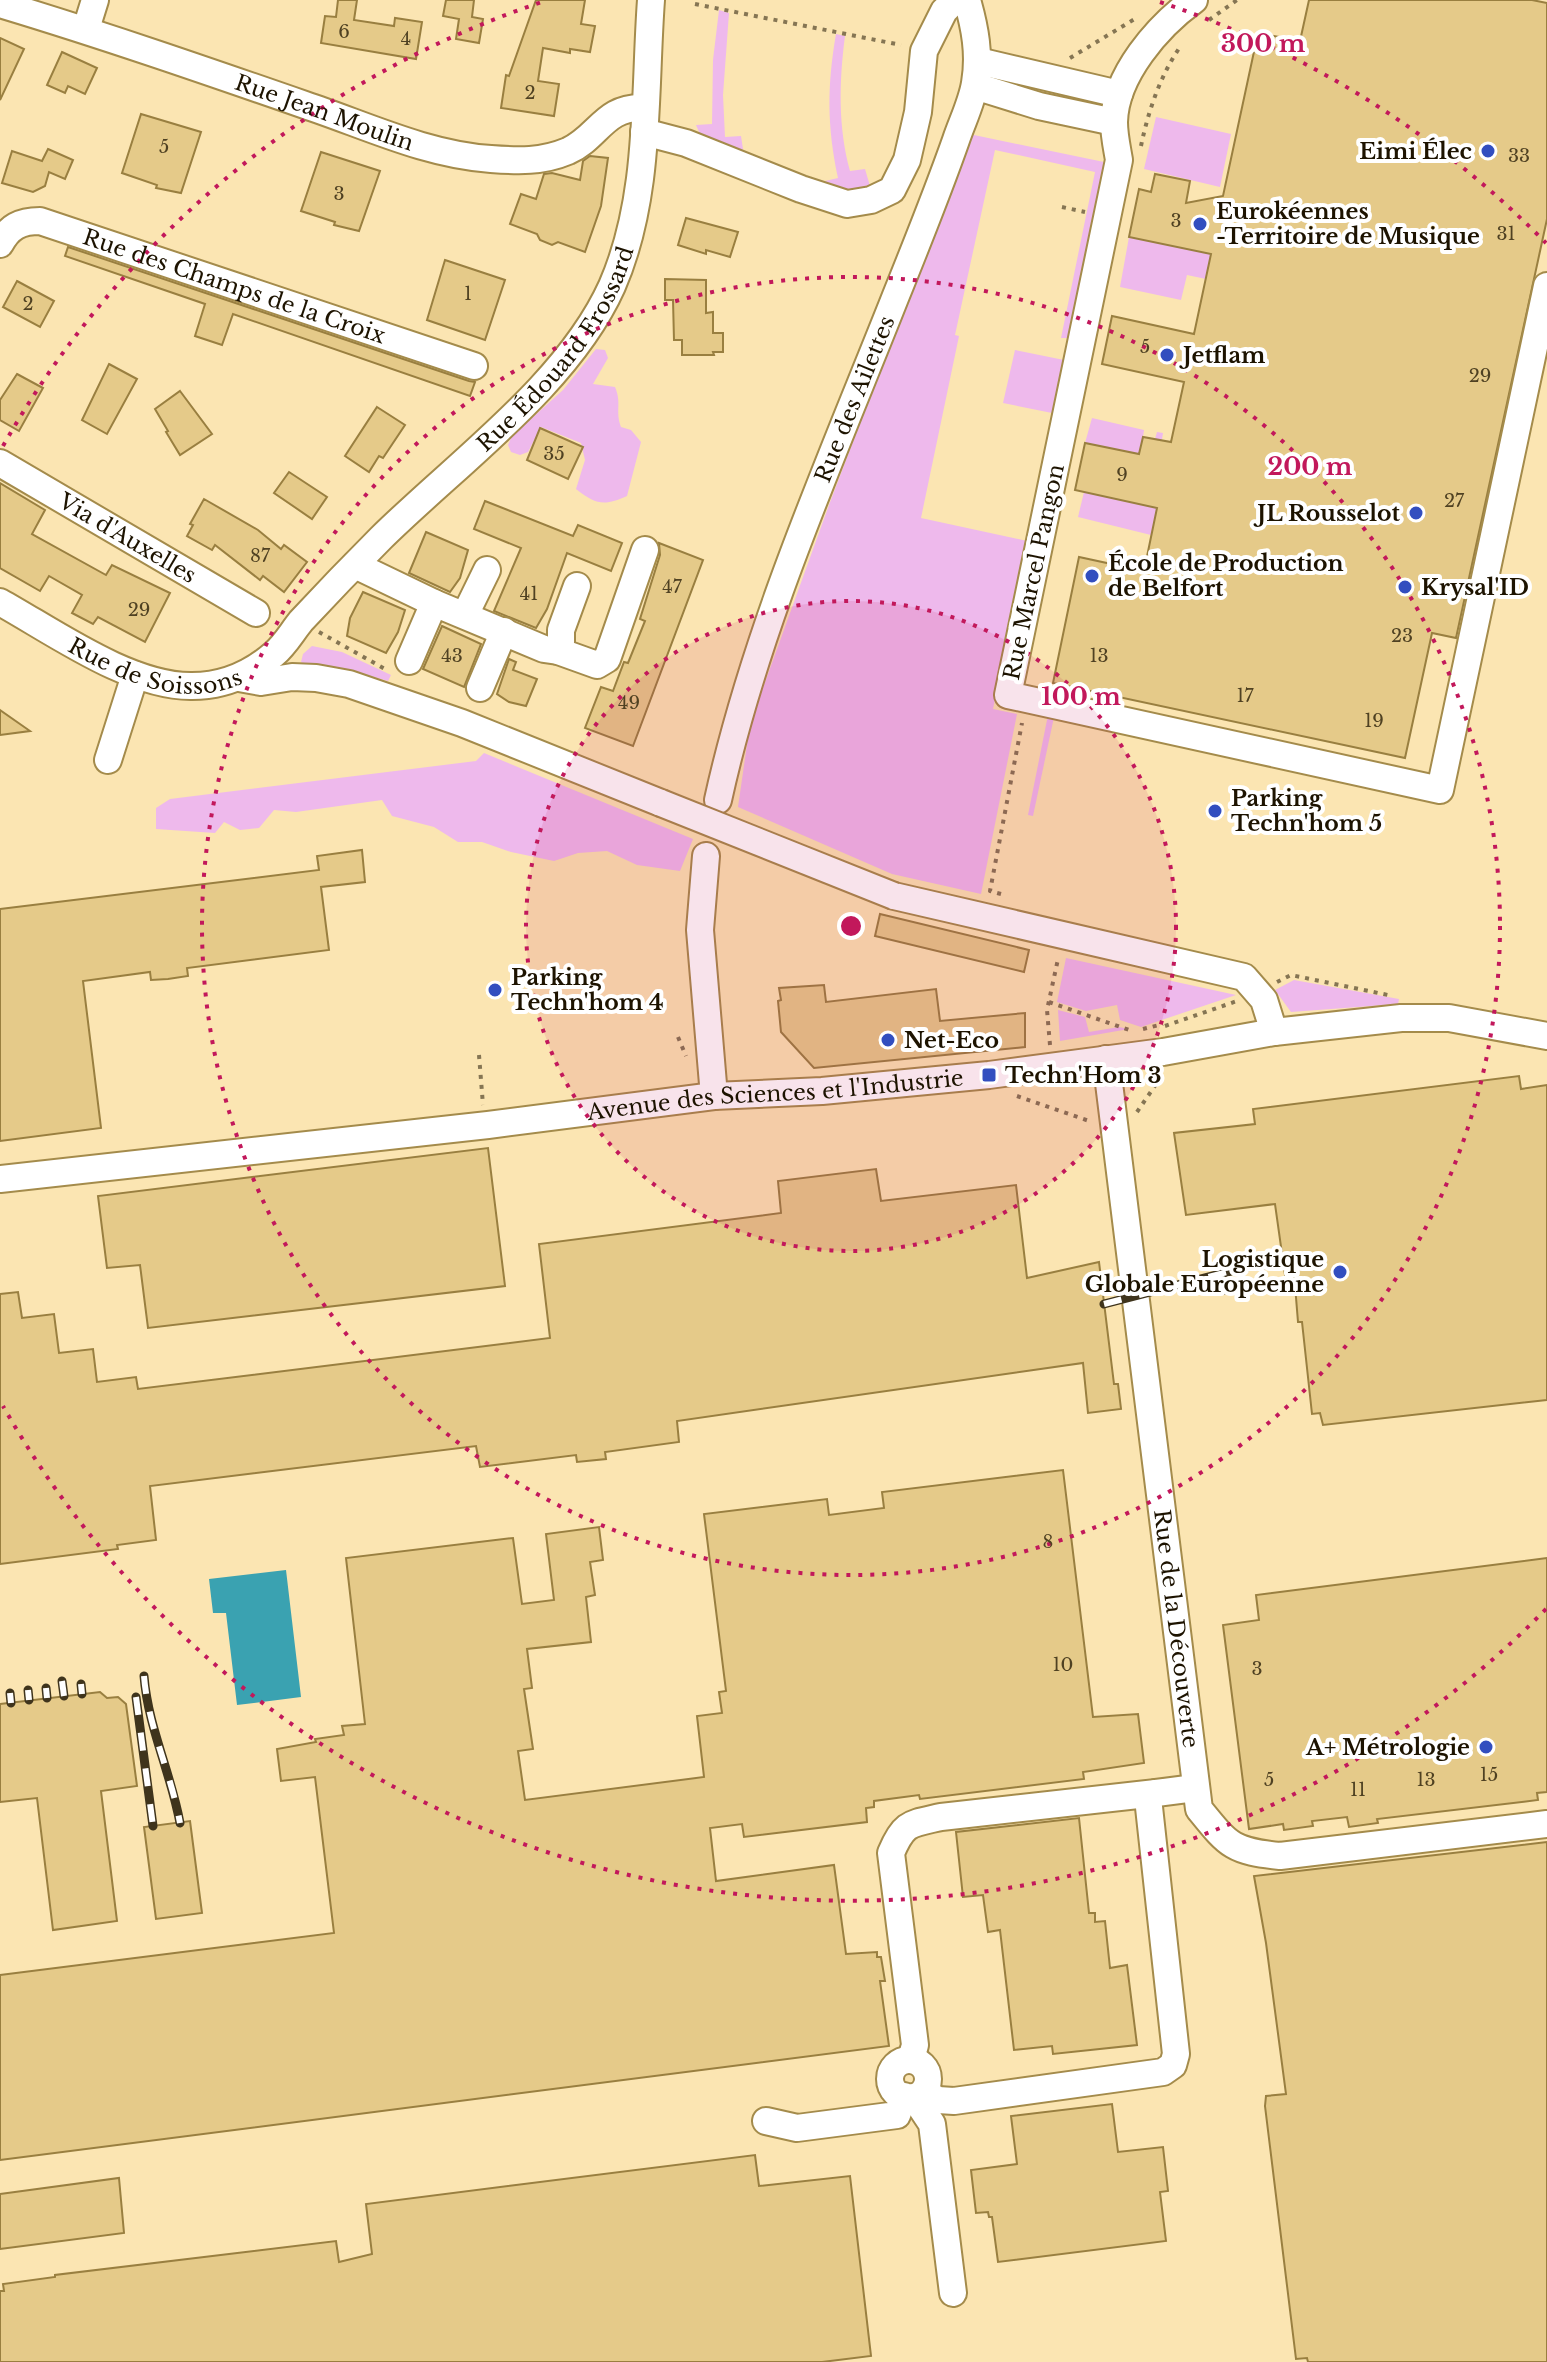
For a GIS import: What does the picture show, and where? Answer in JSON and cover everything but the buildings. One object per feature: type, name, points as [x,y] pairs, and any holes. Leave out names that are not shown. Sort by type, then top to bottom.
[{"type":"street","points":[[86,29],[95,0]]},
{"type":"street","name":"Rue Édouard Frossard","points":[[301,622],[355,565],[561,366],[595,319],[627,247],[643,160],[651,0]]},
{"type":"street","points":[[644,120],[686,143],[801,189],[847,204],[871,200],[892,190],[907,160],[918,112],[924,51],[944,11],[960,0]]},
{"type":"street","name":"Rue des Ailettes","points":[[718,800],[728,753],[768,628],[815,499],[939,188],[976,74],[976,34],[967,0]]},
{"type":"street","points":[[976,74],[1039,106],[1114,122],[1119,94],[1142,51],[1170,17],[1194,0]]},
{"type":"street","name":"Rue Jean Moulin","points":[[0,4],[86,29],[428,147],[487,159],[539,161],[571,150],[623,109],[644,120]]},
{"type":"street","points":[[976,74],[1119,94]]},
{"type":"street","name":"Rue Marcel Pangon","points":[[1114,122],[1119,160],[1008,695],[1440,790],[1547,286]]},
{"type":"street","name":"Rue des Champs de la Croix","points":[[0,244],[12,227],[40,221],[474,366]]},
{"type":"street","name":"Via d'Auxelles","points":[[0,463],[256,613]]},
{"type":"street","points":[[355,565],[434,603],[544,649],[597,665],[607,659],[645,550]]},
{"type":"street","points":[[465,615],[487,570]]},
{"type":"street","points":[[558,651],[561,630],[577,586]]},
{"type":"street","name":"Rue de Soissons","points":[[0,602],[113,666],[135,675],[192,686],[239,678],[275,653],[301,622]]},
{"type":"street","points":[[409,661],[434,603]]},
{"type":"street","points":[[480,688],[504,631]]},
{"type":"street","points":[[108,760],[135,675]]},
{"type":"street","points":[[239,678],[261,682],[292,677],[316,678],[349,684],[462,723],[894,896],[1244,977],[1264,1000],[1274,1032]]},
{"type":"street","points":[[706,856],[700,930],[714,1096]]},
{"type":"street","name":"Avenue des Sciences et l'Industrie","points":[[0,1179],[473,1127],[714,1096],[822,1091],[989,1075],[1108,1072],[1274,1032],[1401,1018],[1449,1018],[1547,1036]]},
{"type":"street","name":"Rue de la Découverte","points":[[1108,1072],[1199,1809],[1220,1835],[1244,1852],[1280,1856],[1547,1824]]},
{"type":"street","points":[[766,2121],[797,2128],[897,2115],[928,2079],[926,2070],[911,2059],[915,2045],[891,1853],[899,1832],[913,1824],[941,1817],[1195,1788]]},
{"type":"street","points":[[914,2095],[954,2101],[1163,2072],[1173,2065],[1176,2054],[1173,2011],[1147,1803],[1150,1795],[1156,1793]]},
{"type":"street","points":[[914,2095],[932,2124],[953,2293]]},
{"type":"path","points":[[695,4],[896,44]]},
{"type":"path","points":[[1069,59],[1140,16]]},
{"type":"path","points":[[1062,207],[1095,214]]},
{"type":"path","points":[[1005,895],[990,891],[1026,699]]},
{"type":"path","points":[[1050,1047],[1047,1010],[1063,935]]},
{"type":"path","points":[[1049,1002],[1132,1031]]},
{"type":"path","points":[[678,1037],[681,1046]]},
{"type":"path","points":[[479,1055],[483,1093]]},
{"type":"shaded area","points":[[719,10],[729,13],[723,95],[725,137],[741,136],[743,149],[740,152],[700,134],[696,125],[712,124],[713,60]]},
{"type":"shaded area","points":[[836,34],[845,36],[841,104],[846,154],[850,171],[865,169],[870,186],[844,192],[823,185],[825,181],[838,178],[830,106]]},
{"type":"shaded area","points":[[1156,117],[1231,134],[1220,187],[1144,169]]},
{"type":"shaded area","points":[[974,135],[1104,162],[1069,338],[1061,338],[1095,172],[995,150],[955,335],[959,336],[921,518],[1027,541],[993,709],[1017,714],[981,894],[892,874],[738,807],[750,724],[951,183]]},
{"type":"shaded area","points":[[1129,237],[1211,254],[1206,279],[1187,275],[1181,300],[1120,287]]},
{"type":"shaded area","points":[[596,349],[605,350],[608,358],[593,384],[615,387],[621,427],[631,430],[641,442],[627,496],[606,502],[595,501],[576,489],[585,460],[581,443],[541,427],[528,452],[520,455],[511,452],[508,445],[512,436],[563,390]]},
{"type":"shaded area","points":[[1015,350],[1064,360],[1052,413],[1003,403]]},
{"type":"shaded area","points":[[1092,418],[1144,430],[1142,444],[1153,446],[1157,432],[1163,433],[1159,458],[1085,443]]},
{"type":"shaded area","points":[[1084,492],[1157,508],[1151,535],[1078,517]]},
{"type":"shaded area","points":[[312,646],[342,652],[391,675],[388,681],[357,672],[308,666],[301,662],[303,654]]},
{"type":"shaded area","points":[[1048,715],[1054,717],[1033,816],[1028,815]]},
{"type":"shaded area","points":[[484,753],[693,839],[680,871],[637,865],[607,851],[578,853],[554,861],[482,842],[458,842],[434,827],[392,816],[382,800],[296,812],[274,810],[259,828],[240,830],[224,822],[215,833],[156,829],[156,808],[170,799],[476,761]]},
{"type":"shaded area","points":[[1066,958],[1236,995],[1141,1027],[1120,1020],[1117,1005],[1086,1011],[1057,1002]]},
{"type":"shaded area","points":[[1294,980],[1399,999],[1398,1004],[1291,1012],[1275,990]]},
{"type":"shaded area","points":[[1058,1010],[1085,1017],[1089,1032],[1119,1027],[1129,1029],[1060,1041]]},
{"type":"water","points":[[286,1570],[301,1697],[237,1705],[226,1613],[213,1613],[209,1579]]},
{"type":"railway","points":[[1104,1304],[1251,1266],[1284,1263]]},
{"type":"railway","points":[[1223,1290],[1295,1287]]},
{"type":"railway","points":[[144,1676],[150,1713],[180,1823]]},
{"type":"railway","points":[[62,1681],[64,1696]]},
{"type":"railway","points":[[81,1684],[82,1694]]},
{"type":"railway","points":[[46,1688],[47,1698]]},
{"type":"railway","points":[[28,1690],[29,1700]]},
{"type":"railway","points":[[10,1693],[11,1703]]},
{"type":"railway","points":[[136,1697],[153,1826]]},
{"type":"place","name":"Eimi Élec","points":[[1488,151]]},
{"type":"place","name":"Eurokéennes -Territoire de Musique","points":[[1200,224]]},
{"type":"place","name":"Jetflam","points":[[1167,355]]},
{"type":"place","name":"JL Rousselot","points":[[1416,513]]},
{"type":"place","name":"École de Production de Belfort","points":[[1092,576]]},
{"type":"place","name":"Krysal'ID","points":[[1405,587]]},
{"type":"place","name":"Parking Techn'hom 5","points":[[1215,811]]},
{"type":"place","name":"Parking Techn'hom 4","points":[[495,990]]},
{"type":"place","name":"Net-Eco","points":[[888,1040]]},
{"type":"place","name":"Techn'Hom 3","points":[[989,1075]]},
{"type":"place","name":"Logistique Globale Européenne","points":[[1340,1272]]},
{"type":"place","name":"A+ Métrologie","points":[[1486,1747]]}]
